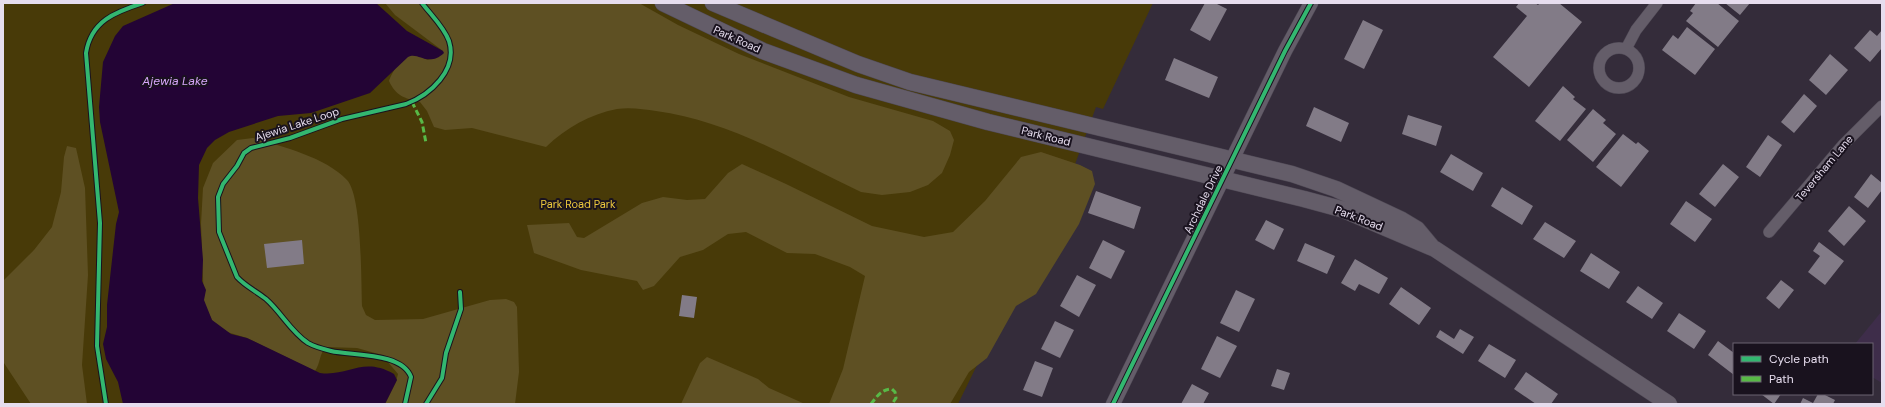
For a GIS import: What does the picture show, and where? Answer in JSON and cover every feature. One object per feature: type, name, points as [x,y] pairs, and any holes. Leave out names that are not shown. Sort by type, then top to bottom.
[{"type":"main road","name":"Park Road","points":[[663,3],[763,51],[856,85],[988,122],[1224,179],[1341,210],[1435,249],[1669,404]]},
{"type":"main road","name":"Park Road","points":[[713,3],[858,64],[910,82],[1234,158],[1292,174],[1336,189],[1373,205],[1416,229],[1435,249]]},
{"type":"street","name":"Archdale Drive","points":[[1113,404],[1224,179],[1285,51],[1310,3]]},
{"type":"street","points":[[1626,49],[1636,30],[1657,3]]},
{"type":"street","name":"Teversham Lane","points":[[1769,232],[1784,217],[1843,145],[1882,106]]},
{"type":"shaded area","points":[[385,3],[639,3],[678,25],[739,54],[849,97],[933,121],[950,131],[954,140],[950,155],[942,173],[928,185],[910,192],[882,195],[861,192],[787,155],[736,133],[683,116],[651,110],[622,108],[597,114],[570,128],[546,147],[472,128],[445,130],[434,127],[427,111],[420,102],[401,96],[389,81],[392,73],[398,65],[408,56],[416,55],[428,60],[443,51],[395,15]]},
{"type":"shaded area","points":[[253,138],[290,149],[316,159],[338,172],[347,180],[352,189],[356,203],[360,239],[362,306],[366,315],[375,320],[423,319],[490,300],[506,299],[514,302],[517,307],[519,372],[515,404],[385,404],[396,382],[398,374],[382,355],[357,348],[326,347],[322,352],[315,371],[247,338],[227,332],[213,322],[204,303],[201,224],[203,188],[213,163],[237,140]]},
{"type":"shaded area","points":[[67,146],[76,148],[85,188],[88,275],[82,365],[87,404],[31,404],[4,363],[3,281],[34,250],[52,227],[61,192],[64,157]]},
{"type":"shaded area","points":[[1041,152],[1080,165],[1092,171],[1095,184],[1079,224],[1036,294],[1016,306],[987,358],[969,372],[950,404],[829,404],[843,369],[865,276],[850,267],[815,254],[787,253],[746,232],[728,234],[703,250],[680,257],[654,286],[643,290],[637,281],[581,270],[534,253],[527,225],[569,223],[577,237],[584,238],[642,203],[663,197],[687,200],[705,199],[728,173],[742,164],[872,226],[924,237],[953,232],[985,201],[1021,157]]},
{"type":"shaded area","points":[[1882,311],[1882,383],[1873,378],[1873,343],[1856,343]]},
{"type":"shaded area","points":[[707,357],[758,379],[769,388],[805,404],[681,404],[700,363]]},
{"type":"green space","name":"Park Road Park","points":[[3,3],[1153,3],[1103,109],[1096,107],[1074,167],[958,404],[3,404]]},
{"type":"water","name":"Ajewia Lake","points":[[175,3],[376,3],[407,31],[443,51],[444,53],[433,59],[416,56],[408,57],[370,93],[311,113],[278,116],[229,132],[215,140],[207,148],[199,165],[198,198],[203,260],[202,281],[206,290],[204,300],[212,320],[231,334],[247,338],[320,373],[373,367],[383,369],[394,374],[397,380],[385,404],[123,404],[118,382],[106,359],[103,344],[107,327],[107,305],[116,224],[119,212],[100,122],[99,107],[103,62],[115,36],[123,26]]},
{"type":"building","points":[[1205,3],[1215,3],[1227,9],[1210,41],[1190,30]]},
{"type":"building","points":[[1519,3],[1535,3],[1538,5],[1540,3],[1559,3],[1582,22],[1529,87],[1493,57],[1527,16],[1516,7]]},
{"type":"building","points":[[1696,3],[1717,3],[1739,21],[1718,47],[1686,21],[1693,13],[1690,11]]},
{"type":"building","points":[[1725,3],[1750,3],[1740,15]]},
{"type":"building","points":[[1363,20],[1383,30],[1364,69],[1344,59]]},
{"type":"building","points":[[1687,27],[1715,49],[1695,75],[1662,50],[1673,35],[1678,39]]},
{"type":"building","points":[[1870,30],[1877,36],[1882,30],[1882,48],[1870,62],[1854,48]]},
{"type":"building","points":[[1830,54],[1848,70],[1826,95],[1809,80]]},
{"type":"building","points":[[1174,58],[1218,77],[1209,98],[1165,80]]},
{"type":"building","points":[[1563,86],[1575,97],[1573,99],[1586,109],[1560,141],[1535,121]]},
{"type":"building","points":[[1804,94],[1817,106],[1794,133],[1781,122]]},
{"type":"building","points":[[1314,107],[1349,123],[1341,142],[1306,126]]},
{"type":"building","points":[[1593,109],[1606,120],[1603,123],[1616,134],[1593,162],[1567,140]]},
{"type":"building","points":[[1408,115],[1442,126],[1436,146],[1402,134]]},
{"type":"building","points":[[1623,134],[1636,144],[1638,142],[1649,151],[1621,187],[1596,167]]},
{"type":"building","points":[[1768,135],[1782,145],[1760,177],[1746,167]]},
{"type":"building","points":[[1451,154],[1483,173],[1473,191],[1440,172]]},
{"type":"building","points":[[1723,164],[1739,177],[1715,207],[1699,194]]},
{"type":"building","points":[[1871,174],[1882,183],[1882,190],[1868,208],[1854,197]]},
{"type":"building","points":[[1502,187],[1533,206],[1522,225],[1491,206]]},
{"type":"building","points":[[1096,191],[1141,207],[1134,229],[1088,213]]},
{"type":"building","points":[[1686,201],[1712,219],[1695,242],[1670,224]]},
{"type":"building","points":[[1849,206],[1866,221],[1844,246],[1828,231]]},
{"type":"building","points":[[1266,220],[1284,229],[1274,250],[1255,240]]},
{"type":"building","points":[[1545,222],[1576,241],[1564,258],[1533,239]]},
{"type":"building","points":[[302,240],[304,264],[267,268],[264,244]]},
{"type":"building","points":[[1103,240],[1125,251],[1111,279],[1089,268]]},
{"type":"building","points":[[1819,242],[1844,261],[1825,285],[1808,272],[1820,256],[1813,251]]},
{"type":"building","points":[[1305,243],[1335,256],[1327,274],[1297,261]]},
{"type":"building","points":[[1591,253],[1620,272],[1609,289],[1580,271]]},
{"type":"building","points":[[1355,259],[1388,278],[1379,294],[1359,284],[1355,291],[1341,283]]},
{"type":"building","points":[[1077,275],[1096,285],[1079,317],[1060,306]]},
{"type":"building","points":[[1781,280],[1794,290],[1779,309],[1766,298]]},
{"type":"building","points":[[1638,286],[1663,303],[1652,319],[1626,302]]},
{"type":"building","points":[[1401,287],[1431,308],[1419,325],[1389,304]]},
{"type":"building","points":[[1236,290],[1255,299],[1239,332],[1220,323]]},
{"type":"building","points":[[682,295],[697,297],[694,318],[679,316]]},
{"type":"building","points":[[1679,313],[1706,331],[1694,349],[1667,331]]},
{"type":"building","points":[[1055,321],[1074,330],[1060,358],[1041,349]]},
{"type":"building","points":[[1460,329],[1474,337],[1463,354],[1436,337],[1440,330],[1454,339]]},
{"type":"building","points":[[1217,336],[1237,346],[1220,378],[1201,369]]},
{"type":"building","points":[[1718,341],[1733,352],[1733,374],[1708,355]]},
{"type":"building","points":[[1489,344],[1516,360],[1505,378],[1478,361]]},
{"type":"building","points":[[1035,361],[1053,368],[1042,397],[1023,390]]},
{"type":"building","points":[[1277,369],[1290,373],[1284,390],[1271,386]]},
{"type":"building","points":[[1526,372],[1558,394],[1551,404],[1536,404],[1514,389]]},
{"type":"building","points":[[1192,384],[1209,393],[1203,404],[1181,404]]},
{"type":"building","points":[[1762,395],[1780,395],[1774,404]]},
{"type":"building","points":[[1817,395],[1825,395],[1835,400],[1833,404],[1800,404],[1803,398],[1813,403]]},
{"type":"marked path","points":[[412,102],[422,122],[426,143]]},
{"type":"marked path","points":[[871,404],[878,396],[888,389],[892,389],[895,392],[896,398],[892,404]]},
{"type":"cycle path","points":[[106,404],[97,346],[100,223],[86,53],[93,33],[99,25],[114,14],[143,3]]},
{"type":"cycle path","name":"Ajewia Lake Loop","points":[[405,404],[411,377],[406,369],[398,363],[376,356],[340,353],[316,347],[308,343],[291,328],[266,299],[237,277],[219,232],[218,197],[223,184],[237,166],[244,153],[251,148],[290,138],[342,119],[406,104],[433,88],[446,71],[451,52],[447,36],[422,3]]},
{"type":"cycle path","points":[[1113,404],[1285,51],[1311,3]]},
{"type":"cycle path","points":[[426,404],[442,378],[446,353],[461,309],[460,292]]}]
